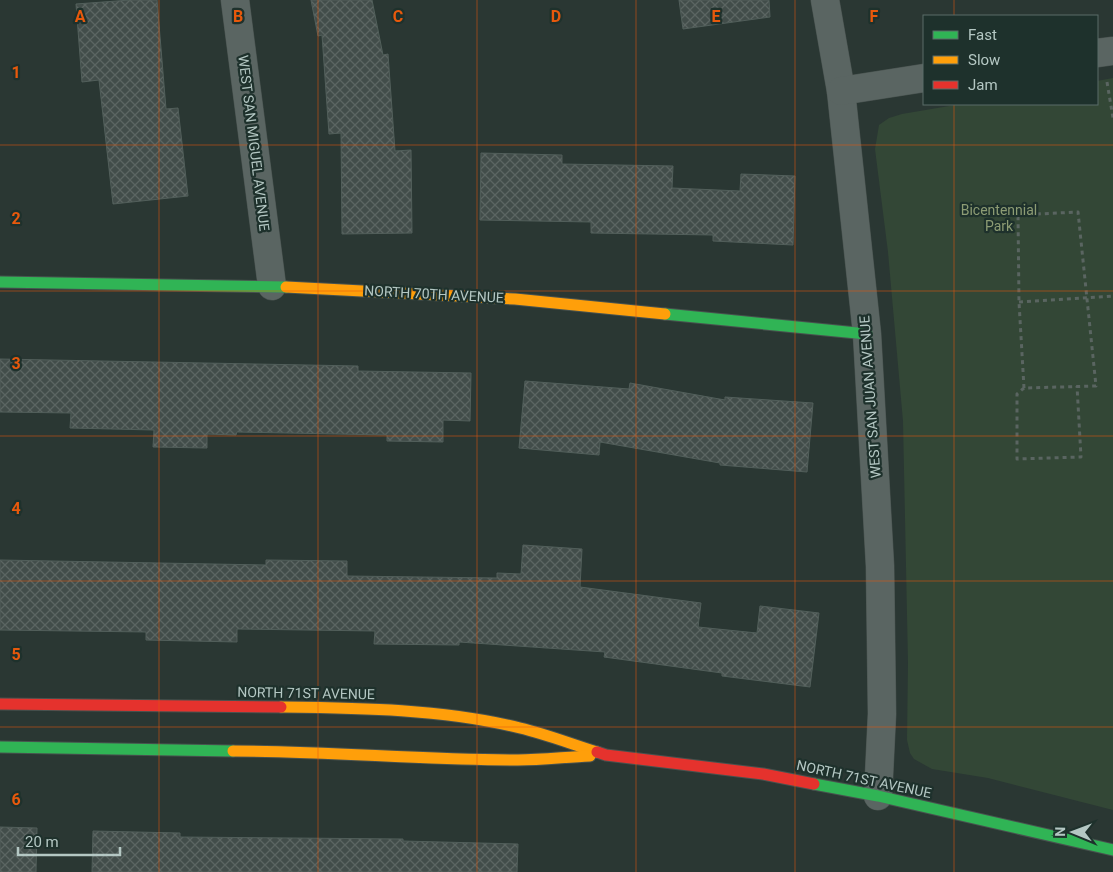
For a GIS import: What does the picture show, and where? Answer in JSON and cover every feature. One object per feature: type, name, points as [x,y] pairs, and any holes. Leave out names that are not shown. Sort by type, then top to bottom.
[{"type":"street","name":"WEST SAN MIGUEL AVENUE","points":[[235,0],[272,286]]},
{"type":"street","name":"WEST SAN JUAN AVENUE","points":[[825,0],[841,90],[867,334],[880,566],[882,714],[878,796]]},
{"type":"street","points":[[1098,54],[1113,51]]},
{"type":"street","points":[[841,90],[923,78]]},
{"type":"street","name":"NORTH 70TH AVENUE","points":[[0,282],[272,286],[515,299],[867,334]]},
{"type":"street","name":"NORTH 71ST AVENUE","points":[[0,704],[334,708],[442,714],[520,728],[606,755]]},
{"type":"street","name":"NORTH 71ST AVENUE","points":[[0,747],[295,751],[449,759],[520,760],[606,755],[763,774],[878,796],[1113,850]]},
{"type":"path","points":[[1024,388],[1019,302],[1018,215],[1078,212],[1096,386],[1077,386],[1024,388],[1017,394],[1017,458],[1081,457],[1077,386]]},
{"type":"path","points":[[1019,302],[1113,296]]},
{"type":"green space","name":"Bicentennial Park","points":[[1113,78],[1113,810],[988,778],[932,769],[914,759],[910,753],[907,740],[908,663],[903,421],[888,252],[875,149],[879,125],[889,118],[902,114],[955,105],[1098,105],[1098,81]]},
{"type":"building","points":[[157,0],[166,109],[178,108],[188,196],[113,204],[99,80],[82,82],[76,4]]},
{"type":"building","points":[[311,0],[372,0],[383,55],[388,54],[395,151],[411,150],[412,233],[342,234],[341,133],[329,134],[322,35],[318,36]]},
{"type":"building","points":[[679,0],[769,0],[770,17],[683,29]]},
{"type":"building","points":[[481,153],[562,155],[562,164],[673,166],[672,188],[740,191],[741,174],[795,176],[793,245],[713,241],[713,235],[591,233],[591,222],[480,220]]},
{"type":"building","points":[[0,359],[358,366],[358,371],[471,373],[470,421],[443,420],[443,442],[387,441],[387,435],[237,432],[236,435],[207,434],[207,448],[153,447],[154,430],[70,428],[71,413],[0,412]]},
{"type":"building","points":[[525,381],[629,389],[630,383],[725,400],[725,397],[813,403],[807,472],[720,465],[720,463],[600,442],[599,455],[519,448]]},
{"type":"building","points":[[523,545],[582,549],[580,587],[701,603],[698,627],[757,633],[760,606],[819,613],[810,687],[722,676],[722,673],[604,657],[605,652],[459,642],[459,645],[374,644],[375,631],[237,629],[237,642],[146,640],[146,632],[0,630],[0,560],[266,565],[266,560],[347,561],[347,576],[497,578],[497,573],[521,574]]},
{"type":"building","points":[[0,827],[37,828],[36,872],[0,872]]},
{"type":"building","points":[[93,831],[180,833],[180,837],[403,839],[403,841],[518,844],[517,872],[92,872]]},
{"type":"traffic: fast","points":[[0,282],[286,287]]},
{"type":"traffic: fast","points":[[665,314],[867,334]]},
{"type":"traffic: fast","points":[[0,747],[233,751]]},
{"type":"traffic: fast","points":[[814,784],[878,796],[1113,850]]},
{"type":"traffic: slow","points":[[286,287],[515,299],[665,314]]},
{"type":"traffic: slow","points":[[281,707],[371,709],[461,717],[530,730],[597,752]]},
{"type":"traffic: slow","points":[[233,751],[304,752],[482,760],[527,760],[590,756]]},
{"type":"traffic: jam","points":[[0,704],[281,707]]},
{"type":"traffic: jam","points":[[597,752],[606,755],[763,774],[814,784]]}]
